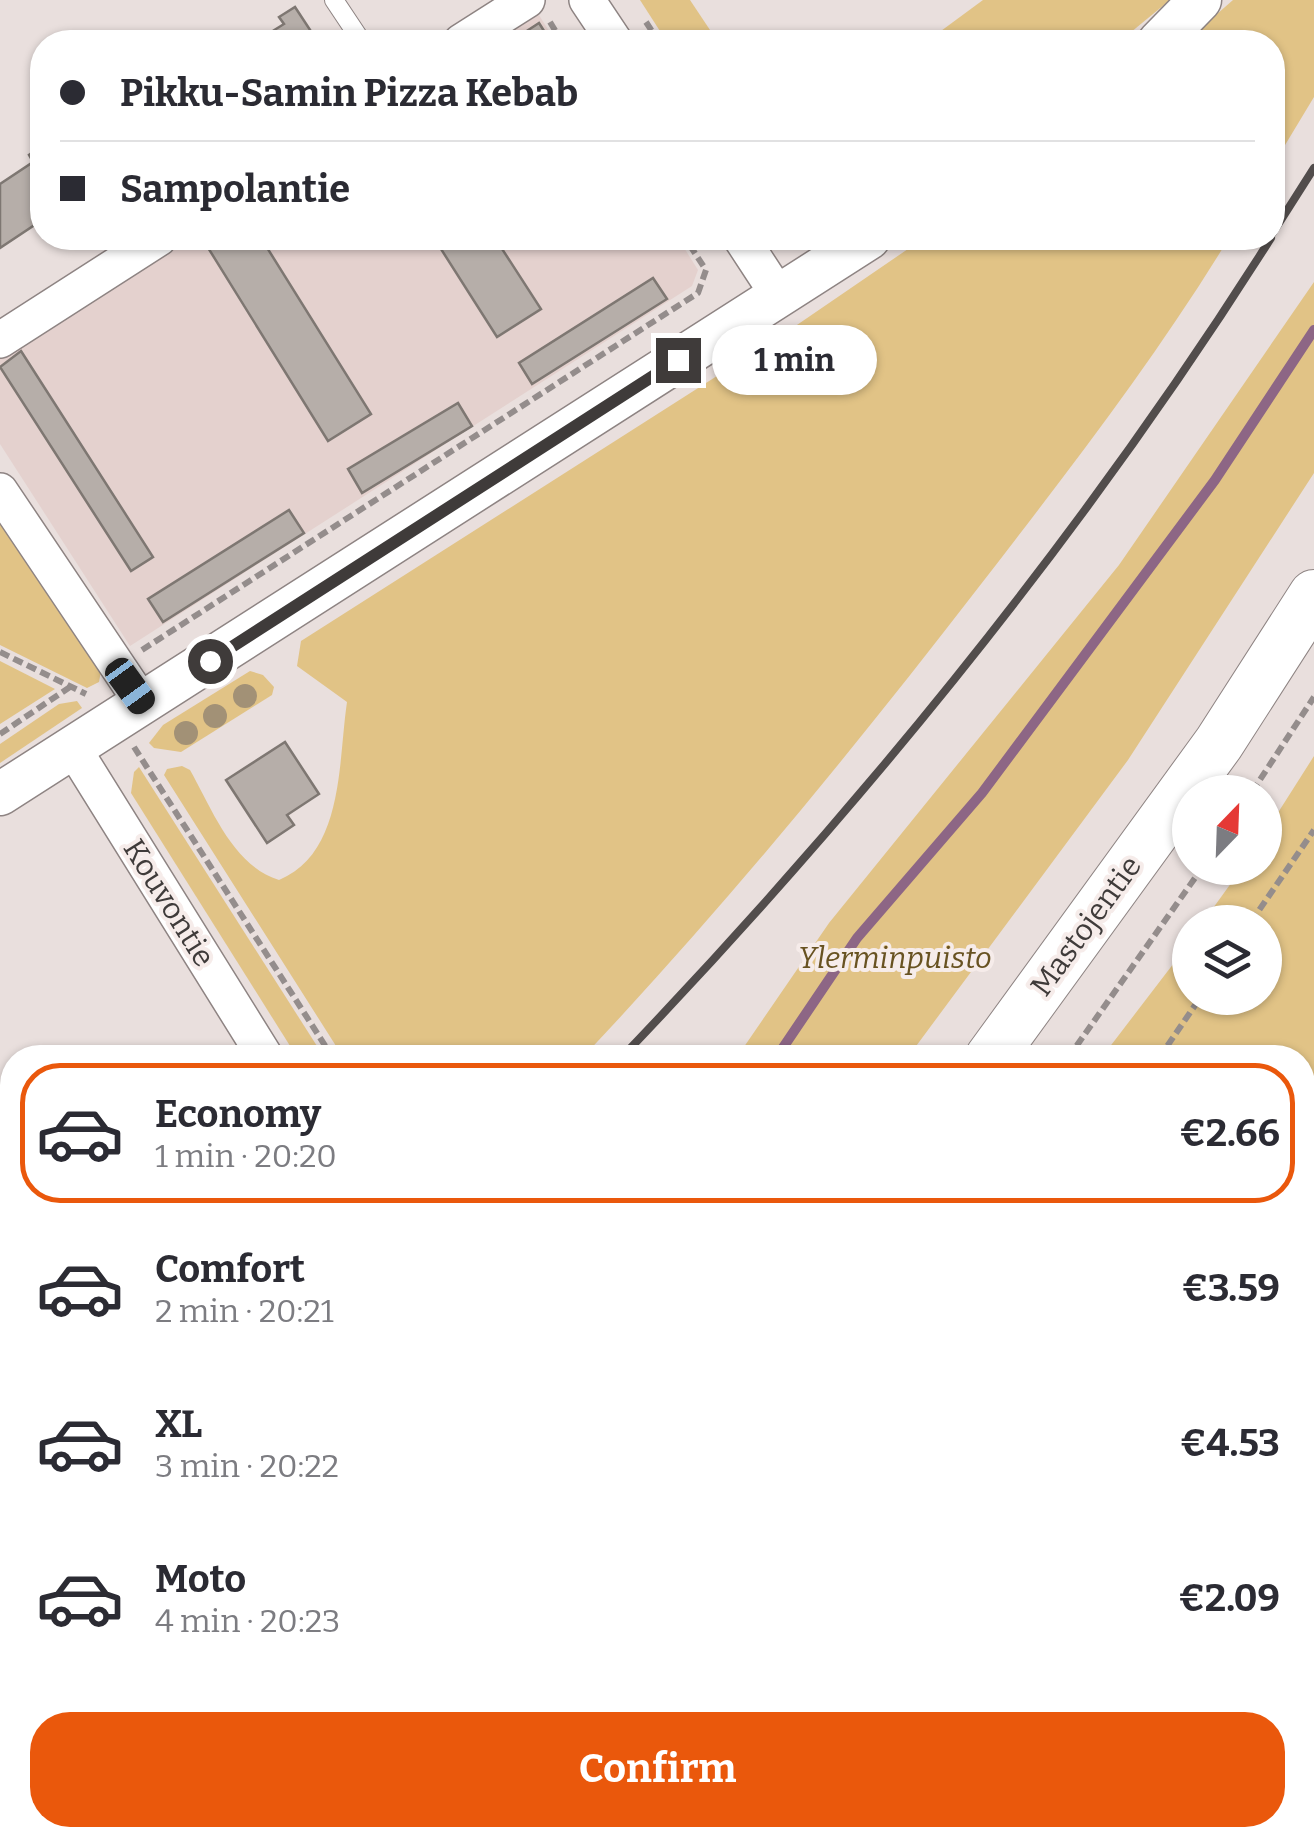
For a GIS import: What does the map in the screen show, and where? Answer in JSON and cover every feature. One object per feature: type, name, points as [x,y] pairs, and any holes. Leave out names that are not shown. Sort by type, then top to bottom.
[{"type":"main road","name":"Mastojentie","points":[[999,1045],[1219,743],[1314,595]]},
{"type":"street","points":[[480,30],[527,0]]},
{"type":"street","points":[[587,0],[607,30]]},
{"type":"street","points":[[1171,30],[1200,0]]},
{"type":"street","points":[[0,340],[140,250]]},
{"type":"street","points":[[749,250],[778,296]]},
{"type":"street","points":[[0,794],[850,250]]},
{"type":"street","points":[[0,491],[116,667],[129,712]]},
{"type":"street","name":"Kouvontie","points":[[72,748],[258,1045]]},
{"type":"lane","points":[[334,0],[354,30]]},
{"type":"path","points":[[116,667],[698,293],[706,270],[693,250]]},
{"type":"path","points":[[0,652],[129,712],[325,1045]]},
{"type":"path","points":[[0,734],[70,686]]},
{"type":"path","points":[[1263,775],[1314,697]]},
{"type":"path","points":[[1263,905],[1314,830]]},
{"type":"path","points":[[1077,1045],[1190,885]]},
{"type":"path","points":[[1168,1045],[1188,1015]]},
{"type":"shaded area","points":[[537,12],[548,30],[509,30]]},
{"type":"shaded area","points":[[169,250],[686,250],[698,270],[692,286],[130,646],[0,444],[0,359]]},
{"type":"green space","points":[[640,0],[690,0],[710,30],[659,30]]},
{"type":"green space","points":[[983,0],[1170,0],[1134,30],[942,30]]},
{"type":"green space","points":[[1233,0],[1314,0],[1314,97],[1285,145],[1285,30],[1199,30]]},
{"type":"green space","points":[[906,250],[1221,250],[1108,416],[931,649],[737,886],[594,1045],[335,1045],[164,775],[167,769],[182,766],[190,770],[236,849],[263,873],[279,880],[300,867],[316,849],[334,804],[347,702],[297,666],[301,641],[794,327]]},
{"type":"green space","name":"Ylerminpuisto","points":[[1314,282],[1314,473],[1128,760],[917,1045],[745,1045],[829,923],[1119,565]]},
{"type":"green space","points":[[0,510],[102,665],[99,682],[87,688],[0,645]]},
{"type":"green space","points":[[0,661],[55,689],[0,724]]},
{"type":"green space","points":[[250,671],[263,675],[274,687],[272,695],[181,752],[154,748],[149,743],[163,725]]},
{"type":"green space","points":[[77,701],[82,708],[0,763],[0,744],[59,704]]},
{"type":"green space","points":[[1314,756],[1314,1045],[1111,1045],[1172,966],[1172,1015],[1282,1015],[1282,905],[1215,905],[1230,885],[1282,885],[1282,806]]},
{"type":"green space","points":[[139,767],[316,1045],[289,1045],[131,793],[134,772]]},
{"type":"building","points":[[295,7],[310,30],[274,30],[284,24],[279,17]]},
{"type":"building","points":[[30,164],[30,228],[0,248],[0,184]]},
{"type":"building","points":[[209,250],[268,250],[371,414],[328,441]]},
{"type":"building","points":[[442,250],[503,250],[541,309],[497,337]]},
{"type":"building","points":[[653,278],[667,299],[532,384],[519,363]]},
{"type":"building","points":[[21,351],[153,557],[131,571],[0,367]]},
{"type":"building","points":[[458,403],[472,426],[362,493],[348,469]]},
{"type":"building","points":[[289,510],[304,533],[163,622],[148,599]]},
{"type":"building","points":[[285,742],[319,794],[287,815],[294,825],[267,843],[226,780]]},
{"type":"waterway","points":[[785,1045],[857,938],[982,793],[1215,480],[1314,330]]},
{"type":"railway","points":[[1285,214],[1314,168]]},
{"type":"railway","points":[[633,1045],[798,865],[967,664],[1125,455],[1263,250]]},
{"type":"route","points":[[210,661],[678,360]]}]
